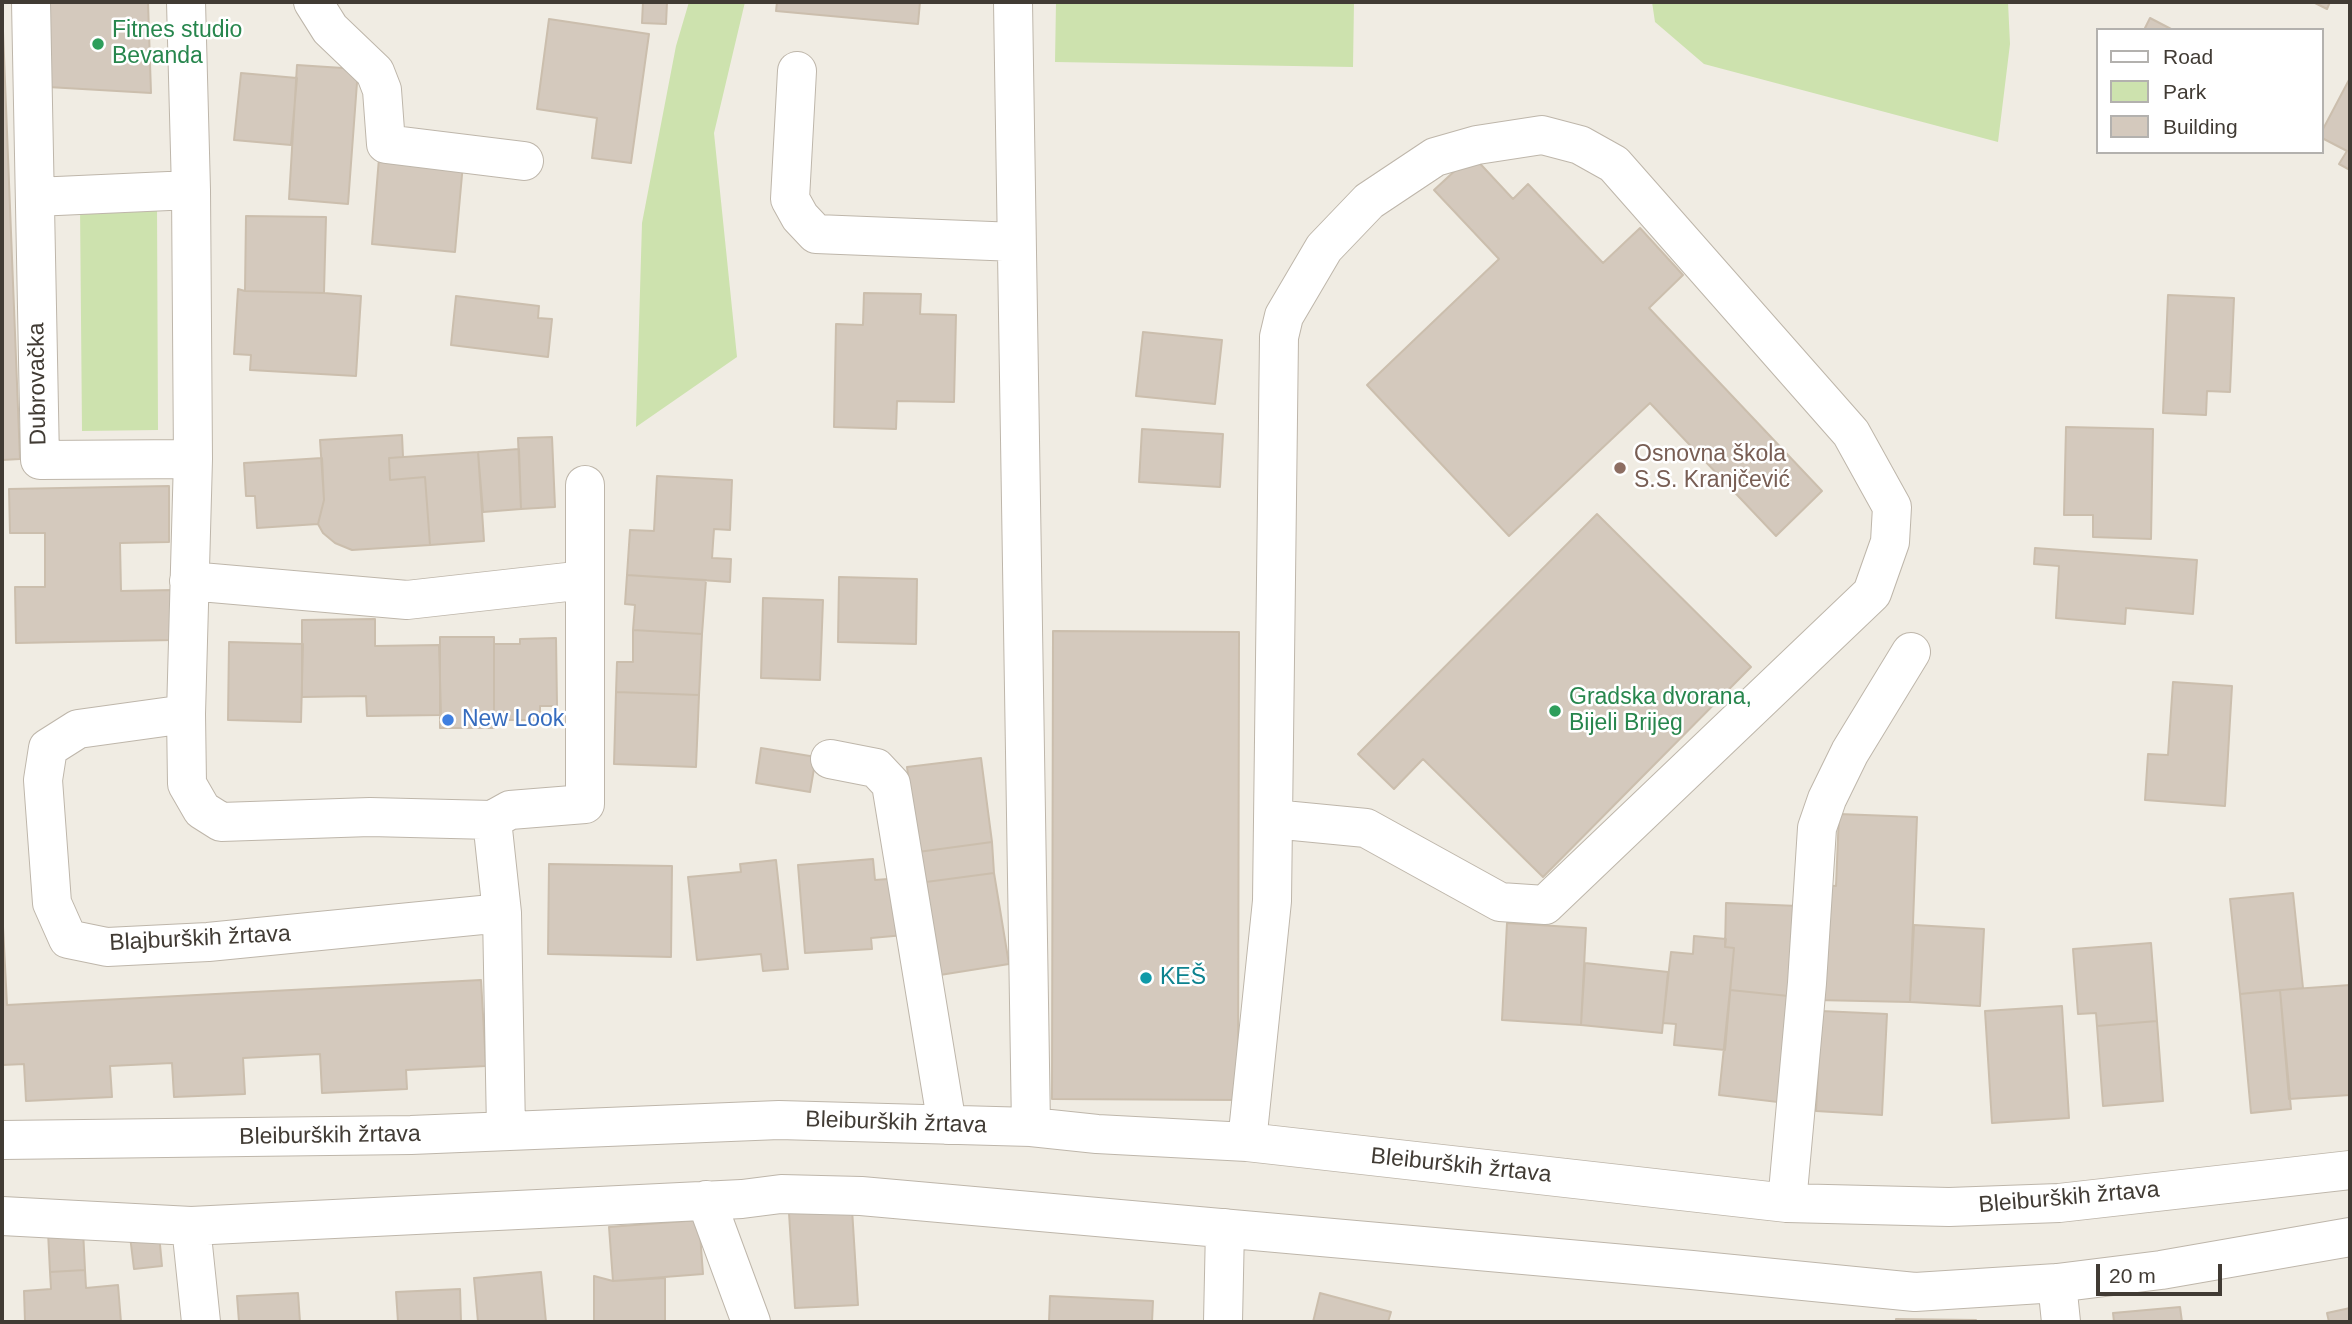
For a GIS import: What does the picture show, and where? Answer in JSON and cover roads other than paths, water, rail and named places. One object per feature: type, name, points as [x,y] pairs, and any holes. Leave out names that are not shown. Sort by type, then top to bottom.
[{"type":"street","name":"Dubrovačka","points":[[31,2],[40,460],[193,459]]},
{"type":"street","points":[[187,2],[193,459],[186,714],[187,784],[202,810],[222,822],[370,817],[492,820],[510,810],[584,804],[585,485]]},
{"type":"street","points":[[313,2],[330,29],[374,72],[382,90],[386,144],[524,161]]},
{"type":"street","points":[[1013,2],[1031,1127]]},
{"type":"street","points":[[797,71],[790,199],[800,217],[816,234],[1016,242]]},
{"type":"street","points":[[1247,1142],[1272,901],[1273,819],[1279,337],[1284,316],[1324,248],[1369,201],[1435,157],[1477,145],[1542,135],[1580,145],[1614,164],[1851,433],[1892,507],[1890,542],[1872,593],[1545,905],[1500,902],[1366,828],[1273,819]]},
{"type":"street","points":[[35,197],[191,190]]},
{"type":"street","points":[[189,581],[407,600],[585,580]]},
{"type":"street","points":[[1787,1203],[1807,983],[1817,828],[1827,799],[1850,752],[1911,652]]},
{"type":"street","name":"Blajburških žrtava","points":[[186,714],[78,729],[48,748],[43,780],[52,903],[68,939],[107,947],[208,942],[502,913]]},
{"type":"street","points":[[830,759],[876,768],[891,784],[947,1125]]},
{"type":"street","points":[[492,820],[502,913],[506,1130]]},
{"type":"street","name":"Bleiburških žrtava","points":[[2,1140],[411,1135],[779,1120],[1031,1127],[1097,1134],[1247,1142],[1787,1203],[1949,1207],[2059,1203],[2350,1170]]},
{"type":"street","points":[[2,1216],[191,1226],[781,1194],[861,1196],[1915,1292],[2057,1283],[2161,1270],[2350,1237]]},
{"type":"street","points":[[706,1200],[751,1322]]},
{"type":"street","points":[[191,1226],[201,1322]]},
{"type":"street","points":[[1223,1322],[1225,1228]]},
{"type":"street","points":[[2057,1283],[2061,1322]]},
{"type":"place","name":"Fitnes studio Bevanda","points":[[98,44]]},
{"type":"place","name":"Osnovna škola S.S. Kranjčević","points":[[1620,468]]},
{"type":"place","name":"Gradska dvorana, Bijeli Brijeg","points":[[1555,711]]},
{"type":"place","name":"New Look","points":[[448,720]]},
{"type":"place","name":"KEŠ","points":[[1146,978]]}]
